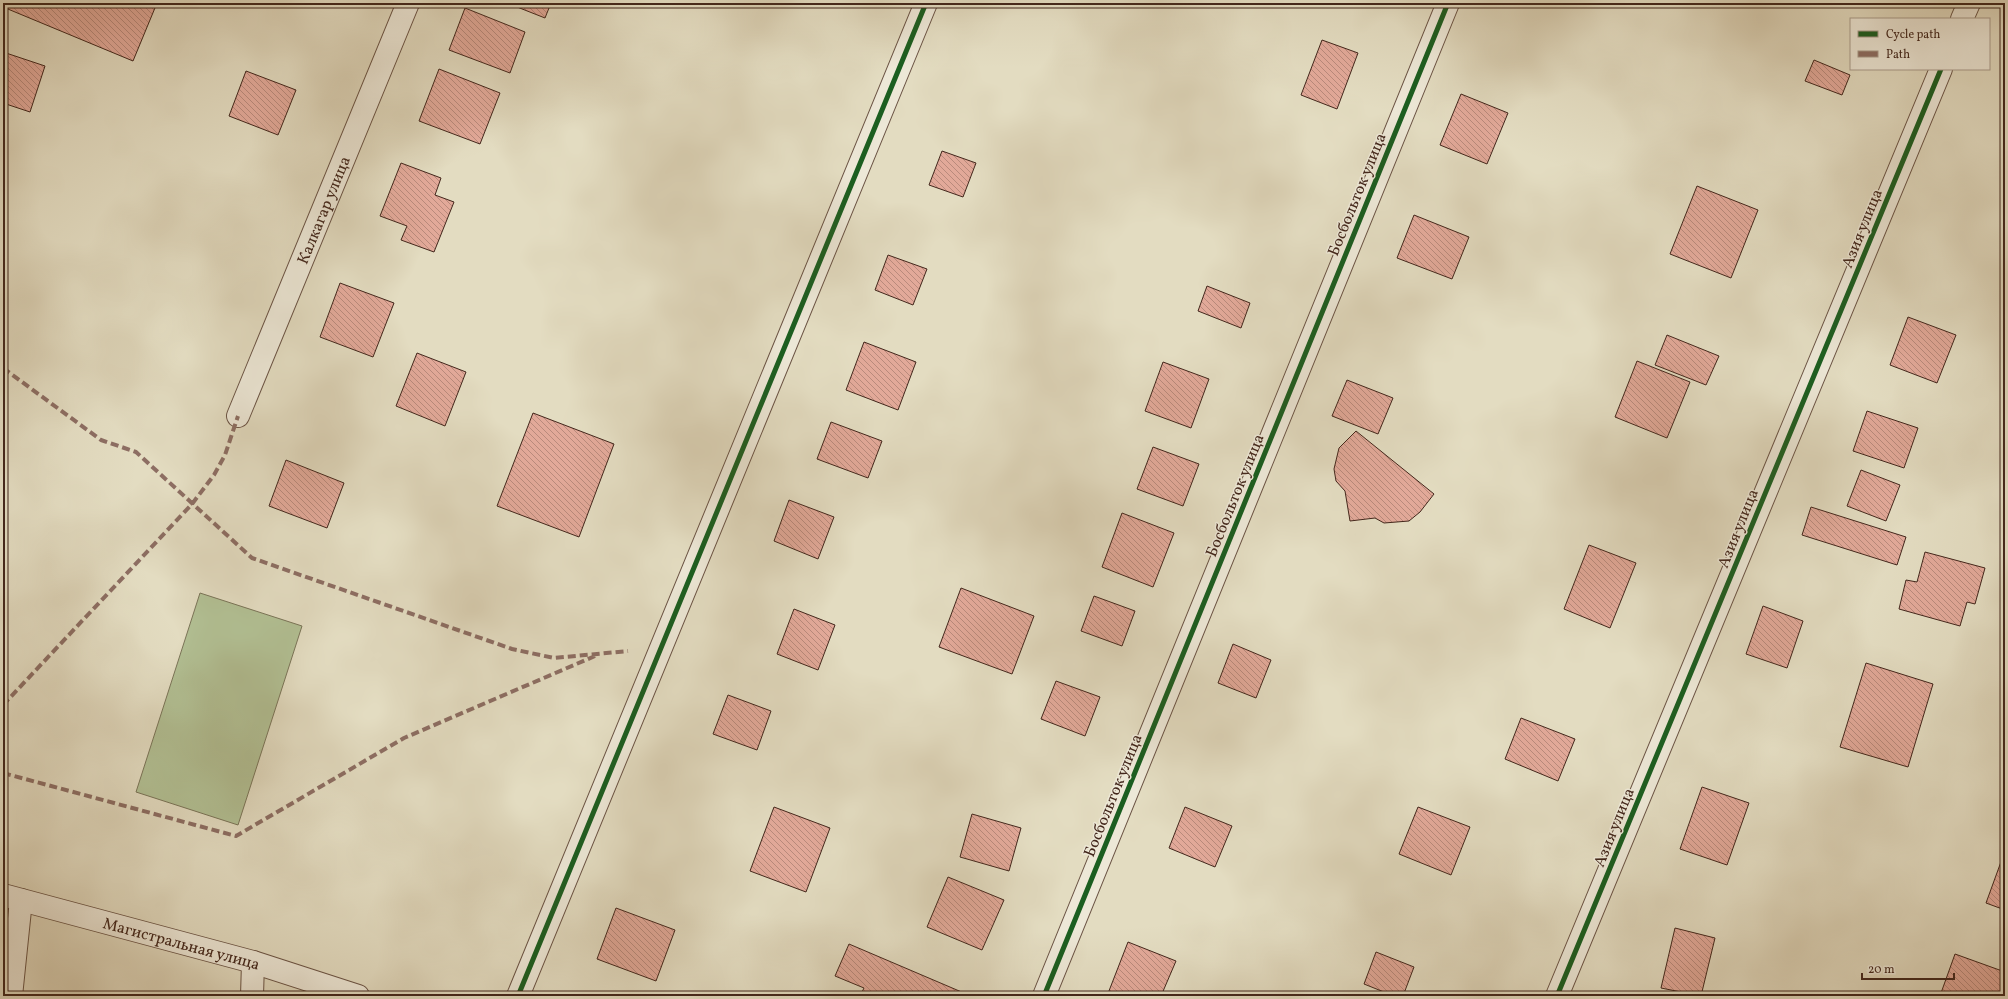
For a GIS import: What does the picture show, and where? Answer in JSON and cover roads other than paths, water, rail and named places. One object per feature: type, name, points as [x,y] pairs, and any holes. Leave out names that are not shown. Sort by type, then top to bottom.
[{"type":"street","name":"Калкагар улица","points":[[238,416],[408,3]]},
{"type":"street","points":[[518,996],[926,3]]},
{"type":"street","name":"Босбольток улица","points":[[1044,996],[1448,3]]},
{"type":"street","points":[[1962,18],[1968,3]]},
{"type":"street","name":"Азия улица","points":[[1557,996],[1941,70]]},
{"type":"street","points":[[11,996],[12,898]]},
{"type":"street","name":"Магистральная улица","points":[[12,898],[253,962],[358,996]]},
{"type":"street","points":[[252,996],[253,962]]}]
